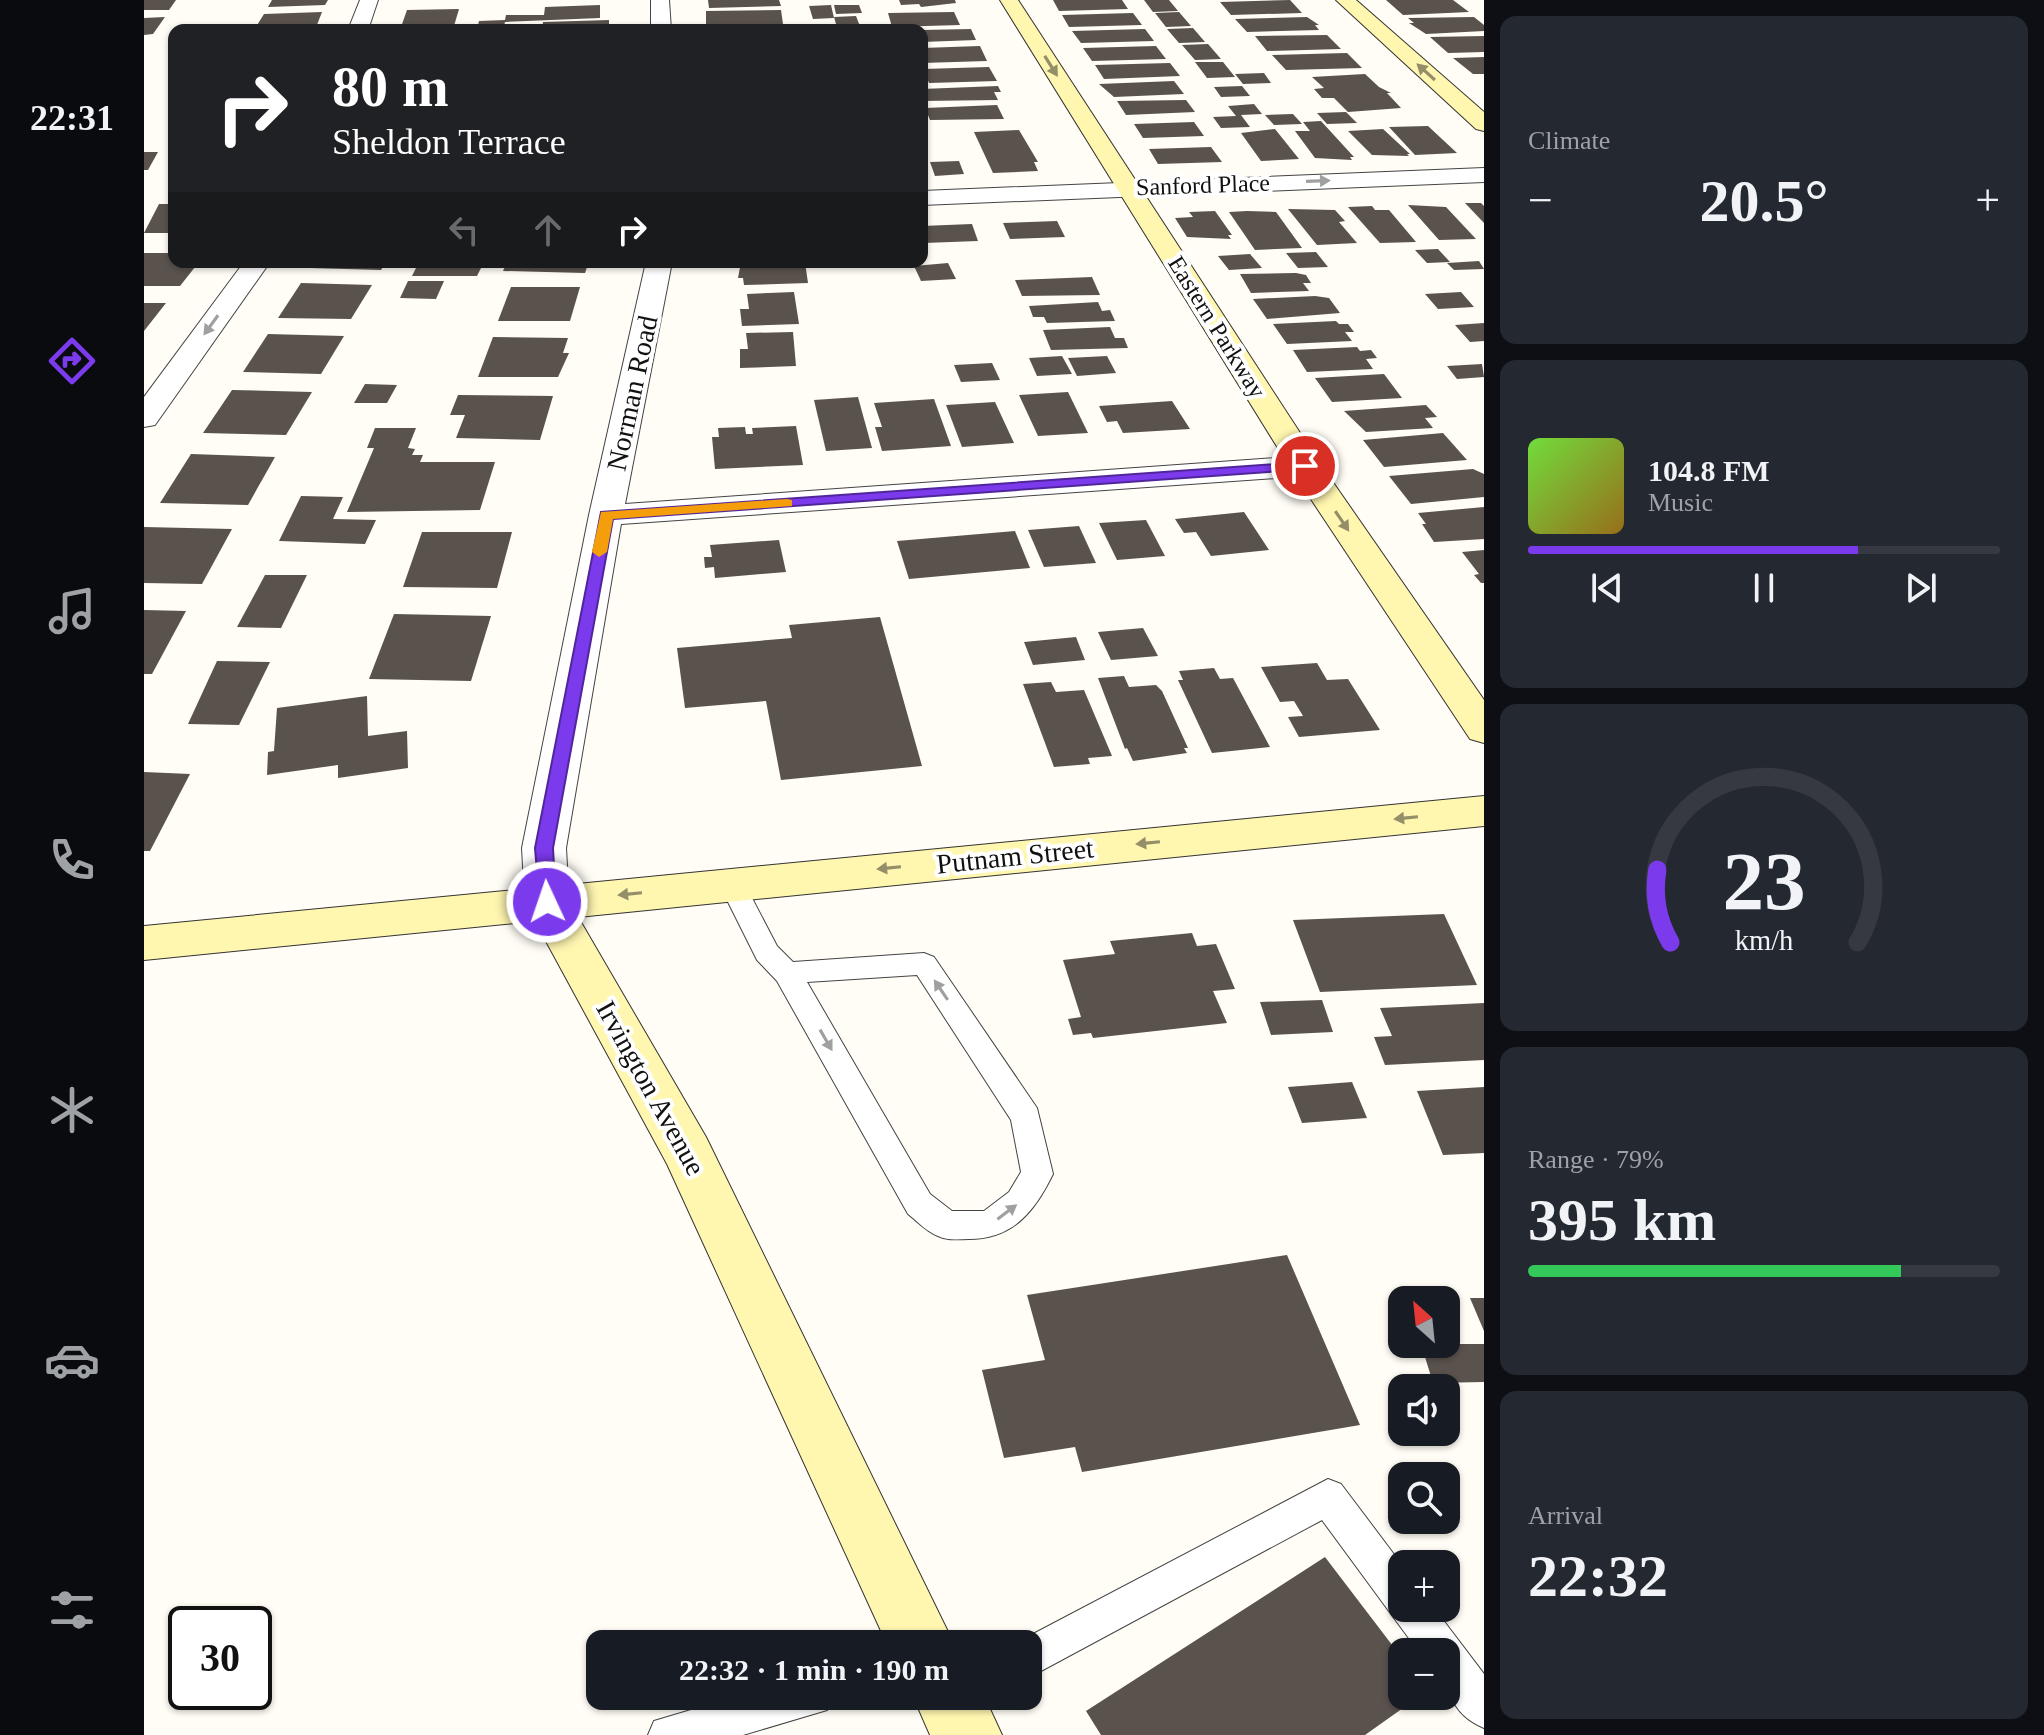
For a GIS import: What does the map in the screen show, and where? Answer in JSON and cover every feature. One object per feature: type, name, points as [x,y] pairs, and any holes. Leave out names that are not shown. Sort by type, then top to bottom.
[{"type":"street","points":[[360,24],[369,0]]},
{"type":"street","points":[[660,0],[661,24]]},
{"type":"street","name":"Eastern Parkway","points":[[1009,0],[1305,466],[1484,730]]},
{"type":"street","points":[[1345,0],[1484,124]]},
{"type":"street","name":"Sanford Place","points":[[928,198],[1484,175]]},
{"type":"street","points":[[144,418],[253,268]]},
{"type":"street","name":"Norman Road","points":[[547,902],[544,848],[606,515],[658,268]]},
{"type":"street","points":[[606,515],[1305,466]]},
{"type":"street","name":"Putnam Street","points":[[547,902],[1484,811]]},
{"type":"street","points":[[144,943],[547,902]]},
{"type":"street","name":"Irvington Avenue","points":[[547,902],[688,1153],[912,1630]]},
{"type":"lane","points":[[732,884],[767,953],[787,973],[919,1204],[946,1225],[990,1225],[1020,1202],[1037,1174],[1026,1117],[924,964],[787,973]]},
{"type":"lane","points":[[1042,1650],[1328,1497],[1388,1578]]},
{"type":"lane","points":[[1460,1676],[1484,1708]]},
{"type":"lane","points":[[668,1735],[761,1710]]},
{"type":"building","points":[[144,0],[176,0],[169,10],[144,10]]},
{"type":"building","points":[[272,0],[328,0],[325,5],[268,7]]},
{"type":"building","points":[[708,0],[779,0],[781,6],[709,8]]},
{"type":"building","points":[[899,0],[955,0],[956,3],[921,7],[919,4],[901,5]]},
{"type":"building","points":[[1053,0],[1122,0],[1128,9],[1059,11]]},
{"type":"building","points":[[1144,0],[1169,0],[1178,11],[1153,12]]},
{"type":"building","points":[[1290,0],[1302,13],[1231,15],[1220,2]]},
{"type":"building","points":[[1386,0],[1453,0],[1469,12],[1403,15]]},
{"type":"building","points":[[600,5],[600,18],[478,24],[479,21],[505,20],[506,15],[544,15],[545,7]]},
{"type":"building","points":[[831,5],[834,18],[813,19],[809,6]]},
{"type":"building","points":[[834,5],[859,5],[862,13],[836,14]]},
{"type":"building","points":[[459,9],[455,24],[402,24],[407,10]]},
{"type":"building","points":[[781,10],[783,24],[706,24],[706,11]]},
{"type":"building","points":[[322,12],[317,24],[258,24],[264,14]]},
{"type":"building","points":[[954,12],[960,25],[891,24],[888,13]]},
{"type":"building","points":[[1179,12],[1191,26],[1166,27],[1155,13]]},
{"type":"building","points":[[1133,13],[1142,25],[1069,27],[1062,15]]},
{"type":"building","points":[[856,16],[859,24],[836,24],[834,17]]},
{"type":"building","points":[[165,17],[153,34],[144,35],[144,18]]},
{"type":"building","points":[[1307,17],[1319,25],[1315,25],[1319,30],[1247,32],[1235,19]]},
{"type":"building","points":[[1474,17],[1484,25],[1484,31],[1426,34],[1409,23],[1414,23],[1408,18]]},
{"type":"building","points":[[609,20],[609,24],[543,24]]},
{"type":"building","points":[[1193,28],[1205,42],[1179,43],[1167,29]]},
{"type":"building","points":[[971,29],[976,40],[928,42],[928,30]]},
{"type":"building","points":[[1145,29],[1154,41],[1081,43],[1072,31]]},
{"type":"building","points":[[1327,35],[1341,49],[1267,51],[1255,36]]},
{"type":"building","points":[[1484,36],[1484,52],[1448,53],[1430,37]]},
{"type":"building","points":[[1208,44],[1221,59],[1195,60],[1182,45]]},
{"type":"building","points":[[980,46],[987,61],[928,63],[928,48]]},
{"type":"building","points":[[1156,46],[1166,59],[1092,61],[1083,48]]},
{"type":"building","points":[[1347,53],[1362,68],[1286,70],[1272,55]]},
{"type":"building","points":[[1484,57],[1484,74],[1473,74],[1453,58]]},
{"type":"building","points":[[1195,62],[1223,62],[1235,77],[1207,78]]},
{"type":"building","points":[[1170,63],[1180,76],[1104,79],[1095,65]]},
{"type":"building","points":[[989,67],[997,81],[929,83],[928,69]]},
{"type":"building","points":[[1264,73],[1271,83],[1243,84],[1235,74]]},
{"type":"building","points":[[1365,74],[1391,93],[1387,93],[1401,108],[1348,112],[1334,98],[1322,98],[1314,89],[1324,88],[1312,77]]},
{"type":"building","points":[[1174,81],[1184,94],[1114,97],[1099,84]]},
{"type":"building","points":[[998,86],[1001,92],[994,92],[998,100],[928,101],[928,89]]},
{"type":"building","points":[[1242,86],[1250,96],[1221,97],[1214,87]]},
{"type":"building","points":[[1186,100],[1195,112],[1126,115],[1117,101]]},
{"type":"building","points":[[1254,104],[1262,114],[1241,115],[1250,127],[1221,128],[1213,117],[1236,116],[1228,106]]},
{"type":"building","points":[[997,105],[1004,119],[930,120],[928,108]]},
{"type":"building","points":[[1346,112],[1357,123],[1327,124],[1317,113]]},
{"type":"building","points":[[1293,114],[1302,124],[1274,125],[1265,115]]},
{"type":"building","points":[[1321,121],[1354,157],[1350,157],[1352,160],[1315,158],[1295,131],[1310,131],[1303,122]]},
{"type":"building","points":[[1194,122],[1204,136],[1143,138],[1134,124]]},
{"type":"building","points":[[1428,126],[1457,153],[1415,155],[1389,127]]},
{"type":"building","points":[[1275,129],[1299,159],[1261,161],[1241,133]]},
{"type":"building","points":[[1383,129],[1409,156],[1372,155],[1348,131]]},
{"type":"building","points":[[1019,130],[1038,162],[1034,162],[1038,171],[993,173],[974,132]]},
{"type":"building","points":[[1211,147],[1222,162],[1158,164],[1149,149]]},
{"type":"building","points":[[144,152],[158,152],[148,170],[144,170]]},
{"type":"building","points":[[959,161],[964,174],[935,176],[930,162]]},
{"type":"building","points":[[1465,203],[1481,203],[1484,206],[1484,223]]},
{"type":"building","points":[[159,204],[168,204],[168,233],[144,233]]},
{"type":"building","points":[[1408,205],[1446,207],[1476,239],[1439,240]]},
{"type":"building","points":[[1372,206],[1375,210],[1389,210],[1416,242],[1380,243],[1348,207]]},
{"type":"building","points":[[1288,209],[1335,210],[1345,221],[1339,222],[1357,243],[1317,245]]},
{"type":"building","points":[[1215,211],[1232,235],[1228,235],[1231,239],[1187,237],[1175,218],[1193,217],[1189,212]]},
{"type":"building","points":[[1229,212],[1276,212],[1302,248],[1255,250]]},
{"type":"building","points":[[1057,221],[1065,237],[1010,239],[1003,223]]},
{"type":"building","points":[[972,224],[978,241],[928,243],[928,226]]},
{"type":"building","points":[[1438,249],[1450,262],[1427,263],[1415,250]]},
{"type":"building","points":[[1316,252],[1328,267],[1298,268],[1286,253]]},
{"type":"building","points":[[144,253],[168,253],[168,268],[194,268],[180,286],[144,286]]},
{"type":"building","points":[[1250,254],[1262,268],[1229,270],[1218,256]]},
{"type":"building","points":[[1479,261],[1484,269],[1454,270],[1447,263]]},
{"type":"building","points":[[948,263],[956,279],[921,281],[915,268],[928,268],[928,265]]},
{"type":"building","points":[[310,268],[382,268],[381,270]]},
{"type":"building","points":[[416,268],[481,268],[477,276],[412,276]]},
{"type":"building","points":[[504,268],[587,268],[585,273],[503,271]]},
{"type":"building","points":[[740,268],[806,268],[808,283],[744,285],[743,278],[738,278]]},
{"type":"building","points":[[1240,274],[1306,275],[1311,283],[1303,283],[1309,291],[1251,293]]},
{"type":"building","points":[[1092,277],[1100,295],[1022,296],[1015,280]]},
{"type":"building","points":[[408,281],[444,281],[436,299],[400,298]]},
{"type":"building","points":[[301,283],[372,285],[351,319],[278,318]]},
{"type":"building","points":[[511,287],[580,287],[570,321],[498,321]]},
{"type":"building","points":[[794,292],[799,324],[742,326],[740,309],[749,309],[747,294]]},
{"type":"building","points":[[1461,292],[1474,307],[1438,309],[1425,294]]},
{"type":"building","points":[[1329,298],[1340,313],[1267,319],[1253,299]]},
{"type":"building","points":[[1098,302],[1102,311],[1110,310],[1115,321],[1047,323],[1044,317],[1033,317],[1029,306]]},
{"type":"building","points":[[144,303],[166,303],[144,331]]},
{"type":"building","points":[[1336,321],[1348,324],[1354,332],[1345,332],[1352,341],[1287,344],[1273,324]]},
{"type":"building","points":[[1484,323],[1484,341],[1470,342],[1455,325]]},
{"type":"building","points":[[1110,327],[1115,338],[1124,338],[1128,348],[1051,350],[1043,330]]},
{"type":"building","points":[[793,332],[796,366],[740,368],[740,349],[748,349],[746,333]]},
{"type":"building","points":[[268,334],[344,336],[321,374],[243,372]]},
{"type":"building","points":[[493,337],[568,338],[563,353],[569,353],[558,377],[478,377]]},
{"type":"building","points":[[1357,347],[1360,351],[1371,350],[1377,358],[1366,359],[1373,369],[1307,372],[1293,350]]},
{"type":"building","points":[[1062,356],[1072,374],[1037,376],[1029,358]]},
{"type":"building","points":[[1107,356],[1116,373],[1077,376],[1068,358]]},
{"type":"building","points":[[992,363],[1000,380],[961,382],[954,365]]},
{"type":"building","points":[[1482,364],[1484,377],[1457,379],[1447,366]]},
{"type":"building","points":[[1384,374],[1402,398],[1332,402],[1315,378]]},
{"type":"building","points":[[365,384],[397,385],[387,403],[354,403]]},
{"type":"building","points":[[232,390],[312,392],[286,435],[203,433]]},
{"type":"building","points":[[1068,392],[1088,433],[1038,436],[1019,395]]},
{"type":"building","points":[[458,395],[553,396],[540,440],[456,438],[465,415],[450,415]]},
{"type":"building","points":[[858,397],[872,448],[826,451],[814,400]]},
{"type":"building","points":[[934,399],[951,446],[882,451],[875,427],[882,427],[874,403]]},
{"type":"building","points":[[1172,401],[1190,429],[1123,433],[1117,421],[1107,422],[1099,406]]},
{"type":"building","points":[[995,402],[1014,443],[962,447],[946,405]]},
{"type":"building","points":[[1426,405],[1437,417],[1425,418],[1433,428],[1366,432],[1344,411]]},
{"type":"building","points":[[796,426],[803,465],[715,469],[712,437],[719,437],[718,428],[745,427],[746,434],[753,434],[752,428]]},
{"type":"building","points":[[375,428],[416,428],[408,448],[415,449],[412,455],[423,455],[420,462],[495,462],[480,510],[347,512],[374,448],[367,448]]},
{"type":"building","points":[[1443,433],[1467,460],[1384,467],[1363,440]]},
{"type":"building","points":[[191,454],[275,457],[248,505],[160,503]]},
{"type":"building","points":[[1473,469],[1484,474],[1484,497],[1411,504],[1389,476]]},
{"type":"building","points":[[301,496],[343,497],[333,519],[376,520],[365,544],[279,541]]},
{"type":"building","points":[[1484,507],[1484,539],[1434,542],[1418,513]]},
{"type":"building","points":[[1244,512],[1269,550],[1211,556],[1196,532],[1184,533],[1175,519]]},
{"type":"building","points":[[1146,520],[1165,556],[1117,560],[1099,523]]},
{"type":"building","points":[[1079,526],[1096,563],[1044,567],[1028,530]]},
{"type":"building","points":[[144,527],[232,529],[202,584],[144,583]]},
{"type":"building","points":[[1015,531],[1030,568],[909,579],[897,541]]},
{"type":"building","points":[[422,532],[512,532],[497,588],[403,587]]},
{"type":"building","points":[[779,540],[786,572],[715,578],[714,567],[705,568],[704,557],[712,557],[710,545]]},
{"type":"building","points":[[1484,550],[1484,583],[1481,583],[1474,575],[1479,574],[1462,552]]},
{"type":"building","points":[[265,575],[307,575],[281,628],[237,627]]},
{"type":"building","points":[[144,610],[186,611],[152,674],[144,674]]},
{"type":"building","points":[[394,614],[491,616],[471,681],[369,679]]},
{"type":"building","points":[[880,617],[922,766],[781,780],[766,701],[685,708],[677,648],[792,638],[789,625]]},
{"type":"building","points":[[1143,628],[1158,656],[1111,660],[1098,632]]},
{"type":"building","points":[[1076,637],[1085,660],[1033,665],[1024,642]]},
{"type":"building","points":[[217,661],[270,662],[239,725],[188,724]]},
{"type":"building","points":[[1317,663],[1327,680],[1348,679],[1380,730],[1299,737],[1288,717],[1303,716],[1294,701],[1280,702],[1261,667]]},
{"type":"building","points":[[1214,668],[1220,679],[1233,678],[1270,747],[1212,753],[1178,680],[1183,680],[1179,671]]},
{"type":"building","points":[[1124,676],[1129,687],[1156,685],[1162,691],[1188,748],[1184,748],[1187,753],[1133,761],[1125,749],[1098,678]]},
{"type":"building","points":[[1051,682],[1056,692],[1084,690],[1112,756],[1088,758],[1090,764],[1054,767],[1023,684]]},
{"type":"building","points":[[367,696],[368,736],[407,731],[408,768],[338,778],[338,765],[267,775],[268,752],[274,751],[277,708]]},
{"type":"building","points":[[144,772],[190,774],[150,851],[144,851]]},
{"type":"building","points":[[1444,914],[1477,985],[1320,992],[1293,920]]},
{"type":"building","points":[[1192,933],[1197,946],[1216,944],[1235,989],[1213,991],[1227,1023],[1093,1038],[1091,1033],[1073,1035],[1068,1019],[1081,1017],[1063,960],[1115,954],[1110,941]]},
{"type":"building","points":[[1322,1000],[1333,1032],[1271,1035],[1260,1002]]},
{"type":"building","points":[[1484,1003],[1484,1060],[1385,1065],[1374,1037],[1392,1036],[1380,1008]]},
{"type":"building","points":[[1352,1082],[1367,1118],[1302,1123],[1288,1087]]},
{"type":"building","points":[[1484,1087],[1484,1153],[1443,1155],[1417,1091]]},
{"type":"building","points":[[1287,1255],[1360,1425],[1082,1472],[1075,1447],[1004,1458],[982,1370],[1045,1360],[1027,1295]]},
{"type":"building","points":[[1470,1298],[1484,1298],[1484,1331]]},
{"type":"building","points":[[1460,1344],[1484,1344],[1484,1382],[1460,1382],[1460,1374],[1430,1374],[1425,1358],[1460,1358]]},
{"type":"building","points":[[1325,1557],[1388,1640],[1388,1710],[1400,1710],[1365,1735],[1101,1735],[1086,1711]]},
{"type":"slow traffic","points":[[599,552],[606,515],[787,503]]},
{"type":"route","points":[[547,902],[544,848],[606,515],[1305,466]]}]
